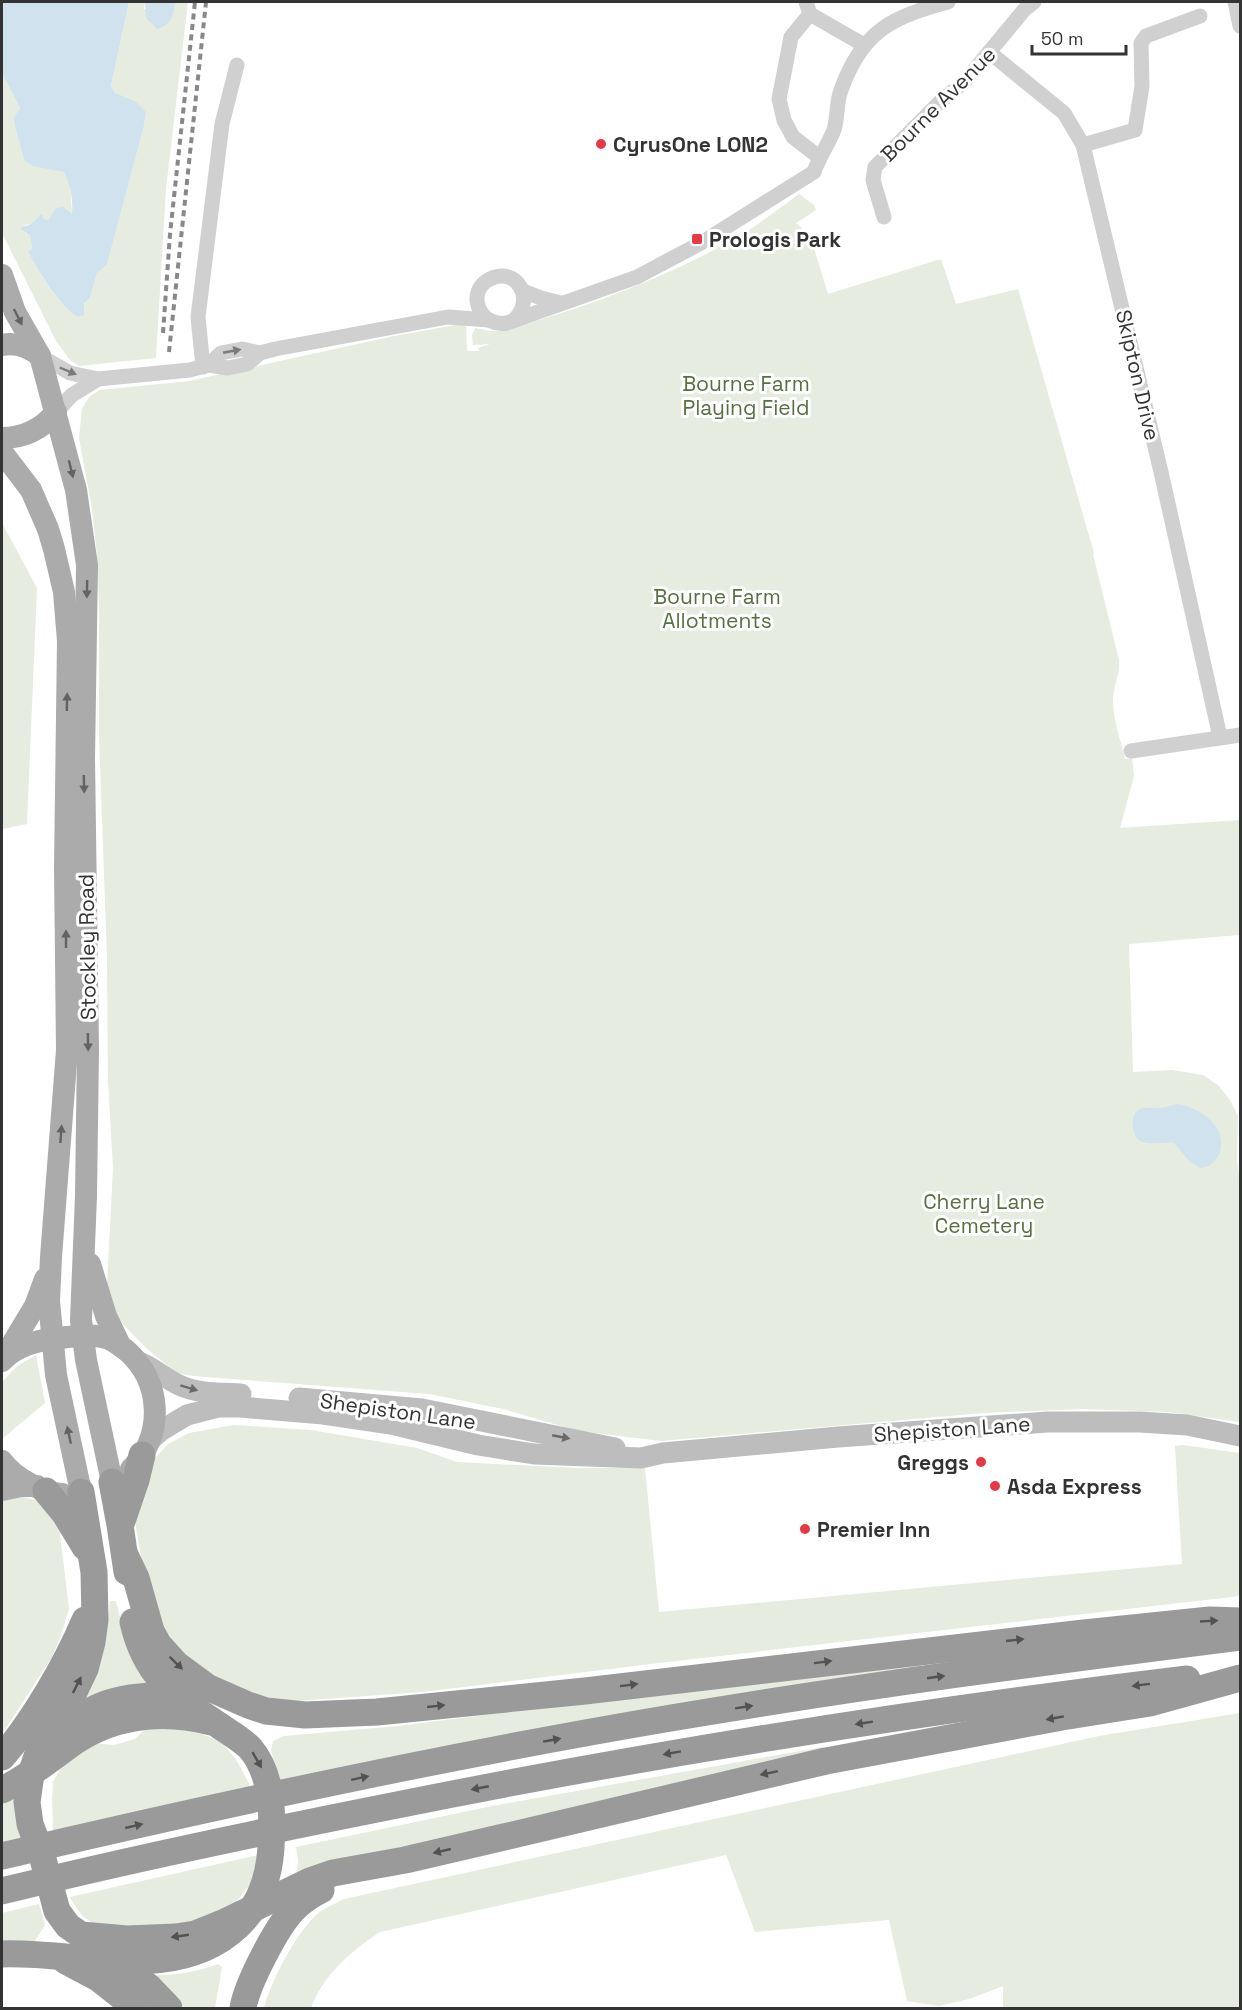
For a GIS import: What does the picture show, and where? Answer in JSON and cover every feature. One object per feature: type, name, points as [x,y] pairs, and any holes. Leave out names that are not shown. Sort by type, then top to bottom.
[{"type":"highway","points":[[120,1525],[145,1448]]},
{"type":"highway","points":[[112,1482],[125,1555],[131,1613],[141,1651],[160,1681],[240,1739],[255,1755],[266,1780],[272,1812],[287,1861],[286,1877],[280,1896],[247,1952],[236,1977],[227,2008]]},
{"type":"highway","points":[[42,1489],[79,1535],[93,1562]]},
{"type":"highway","points":[[41,1767],[41,1745],[74,1692],[85,1669],[95,1620],[93,1562],[81,1492]]},
{"type":"highway","points":[[125,1555],[136,1578],[146,1619],[158,1644],[177,1665],[207,1688],[248,1705],[285,1714],[377,1712],[585,1691],[1084,1632],[1210,1620],[1240,1621]]},
{"type":"highway","points":[[2,1757],[60,1671],[76,1641],[94,1597]]},
{"type":"highway","points":[[5,1856],[234,1804],[468,1755],[680,1717],[887,1684],[1240,1637]]},
{"type":"highway","points":[[9,1890],[312,1822],[490,1786],[675,1753],[1093,1690],[1240,1673]]},
{"type":"highway","points":[[81,1935],[109,1939],[176,1937],[210,1929],[333,1873],[405,1860],[816,1763],[1150,1703],[1240,1678]]},
{"type":"highway","points":[[169,2008],[149,1987],[68,1926],[57,1911],[27,1809],[41,1767],[68,1729],[86,1712],[102,1704],[139,1697],[180,1696],[251,1721],[297,1728],[331,1726],[377,1712]]},
{"type":"highway","points":[[2,1790],[41,1767],[85,1735],[124,1719],[159,1715],[189,1717],[216,1723]]},
{"type":"highway","points":[[2,1954],[157,1960],[201,1952],[227,1936],[254,1908],[261,1894],[269,1865],[272,1812]]},
{"type":"highway","points":[[243,2008],[261,1963],[285,1920],[294,1909],[312,1894],[405,1860]]},
{"type":"highway","points":[[54,1956],[98,1978],[136,2008]]},
{"type":"main road","name":"Stockley Road","points":[[2,275],[15,312],[40,356],[76,490],[87,565],[84,758],[88,1049],[81,1311],[86,1360],[112,1482]]},
{"type":"main road","points":[[2,345],[26,347],[40,356]]},
{"type":"main road","points":[[2,438],[20,436],[34,431],[56,412]]},
{"type":"main road","name":"Stockley Road","points":[[2,452],[31,490],[48,529],[64,592],[68,641],[65,847],[67,1050],[49,1278],[51,1339],[56,1375],[81,1492]]},
{"type":"main road","points":[[83,1242],[106,1316],[120,1345]]},
{"type":"main road","points":[[3,1359],[35,1306],[51,1257]]},
{"type":"main road","points":[[2,1490],[21,1486],[63,1494],[100,1488],[112,1482],[133,1467],[145,1448],[155,1412],[154,1396],[147,1375],[137,1361],[120,1345],[106,1338],[83,1335],[51,1339],[32,1343],[3,1359]]},
{"type":"main road","points":[[2,1461],[13,1473],[42,1489]]},
{"type":"street","points":[[448,317],[489,320],[502,324],[637,276],[701,243],[784,192],[814,171],[819,156],[834,130],[840,92],[850,68],[868,42],[908,7],[948,2]]},
{"type":"street","points":[[1235,2],[1240,26]]},
{"type":"street","name":"Bourne Avenue","points":[[884,217],[873,180],[875,167],[939,103],[966,80],[1023,4]]},
{"type":"street","points":[[819,156],[793,137],[784,120],[779,99],[791,38],[808,8],[868,42]]},
{"type":"street","points":[[1083,145],[1135,130],[1142,86],[1141,43],[1146,36],[1200,16]]},
{"type":"street","name":"Skipton Drive","points":[[989,52],[1064,113],[1083,145],[1161,472],[1220,737]]},
{"type":"street","points":[[206,366],[198,317],[222,124],[237,65]]},
{"type":"street","points":[[489,320],[482,314],[477,304],[480,289],[485,283],[497,277],[511,278],[523,291],[524,307],[515,319]]},
{"type":"street","points":[[523,291],[561,303]]},
{"type":"street","points":[[40,356],[70,373],[98,379],[206,366],[221,354],[231,351],[242,349],[260,353],[448,317],[477,304]]},
{"type":"street","points":[[56,412],[72,395],[98,379]]},
{"type":"street","points":[[1131,751],[1240,735]]},
{"type":"street","name":"Shepiston Lane","points":[[137,1361],[153,1367],[176,1384],[204,1392],[422,1409],[614,1448],[663,1453]]},
{"type":"street","name":"Shepiston Lane","points":[[145,1448],[162,1430],[187,1415],[218,1407],[323,1414],[391,1424],[478,1445],[534,1454],[641,1458],[663,1453],[838,1437],[1048,1422],[1140,1422],[1187,1425],[1240,1436]]},
{"type":"green space","points":[[129,2],[145,2],[144,9],[174,10],[175,2],[188,2],[166,189],[156,358],[79,366],[70,360],[56,341],[2,233],[2,73],[20,108],[13,119],[24,160],[64,171],[70,182],[72,215],[56,208],[48,220],[44,219],[42,213],[31,224],[25,225],[25,233],[30,236],[32,248],[28,252],[43,278],[55,295],[77,317],[83,315],[84,303],[90,298],[97,273],[107,263],[144,126],[146,112],[115,93],[111,86]]},
{"type":"green space","points":[[799,194],[814,205],[816,210],[796,223],[810,235],[828,294],[941,259],[956,304],[1018,289],[1094,553],[1119,660],[1113,698],[1114,713],[1125,759],[1132,758],[1134,776],[1120,828],[1240,820],[1240,935],[1129,944],[1133,1072],[1172,1070],[1203,1075],[1219,1086],[1230,1100],[1238,1116],[1240,1422],[1169,1412],[1082,1409],[983,1413],[661,1441],[578,1431],[503,1409],[429,1394],[177,1373],[147,1349],[119,1320],[111,1302],[107,1284],[113,1168],[108,1081],[107,957],[99,736],[99,608],[92,509],[79,438],[82,409],[89,397],[100,390],[189,381],[394,336],[466,323],[467,351],[479,351],[478,348],[490,344],[473,345],[472,335],[475,328],[502,331],[589,304],[645,282],[737,238]]},
{"type":"green space","points":[[2,523],[37,588],[27,824],[2,829]]},
{"type":"green space","points":[[36,1355],[45,1403],[2,1439],[3,1381],[17,1366]]},
{"type":"green space","points":[[233,1425],[311,1430],[417,1448],[457,1462],[577,1468],[645,1468],[659,1612],[1182,1564],[1175,1446],[1183,1445],[1240,1453],[1240,1596],[423,1692],[268,1703],[182,1660],[169,1645],[147,1591],[134,1516],[147,1467],[168,1444],[189,1433]]},
{"type":"green space","points":[[19,1496],[44,1502],[67,1531],[60,1534],[69,1609],[52,1657],[2,1734],[2,1499]]},
{"type":"green space","points":[[110,1601],[116,1601],[124,1632],[157,1686],[80,1703],[106,1635]]},
{"type":"green space","points":[[921,1664],[921,1668],[279,1780],[271,1750],[273,1741],[284,1736],[398,1726],[674,1691]]},
{"type":"green space","points":[[1240,1713],[1240,2008],[1003,2008],[1003,1986],[969,1999],[939,2006],[907,2001],[889,1920],[755,1932],[726,1855],[380,1932],[339,1965],[323,1985],[311,2008],[264,2008],[278,1972],[300,1934],[319,1913],[344,1899],[1099,1736]]},
{"type":"green space","points":[[162,1726],[207,1736],[226,1747],[242,1769],[250,1786],[53,1831],[53,1782],[62,1765],[95,1743],[114,1745],[135,1739],[144,1730]]},
{"type":"green space","points":[[823,1747],[823,1758],[297,1878],[296,1847],[492,1806]]},
{"type":"green space","points":[[18,1795],[21,1838],[2,1843],[2,1803]]},
{"type":"green space","points":[[263,1854],[256,1877],[236,1902],[194,1926],[99,1927],[82,1915],[70,1897]]},
{"type":"green space","points":[[39,1904],[45,1925],[35,1941],[2,1944],[2,1913]]},
{"type":"green space","points":[[218,1964],[222,1967],[215,2008],[185,2008],[156,1975],[187,1973]]},
{"type":"water","points":[[2,2],[129,2],[111,86],[115,93],[136,102],[146,112],[144,126],[107,264],[97,273],[90,298],[84,303],[84,315],[77,317],[55,295],[43,278],[28,252],[32,248],[30,236],[20,228],[31,224],[42,213],[44,219],[48,220],[56,208],[63,207],[72,214],[72,198],[64,172],[33,166],[24,160],[13,119],[20,108],[2,73]]},
{"type":"water","points":[[145,2],[175,2],[173,15],[169,22],[157,29],[146,18]]},
{"type":"water","points":[[1178,1104],[1196,1110],[1212,1122],[1218,1130],[1221,1148],[1212,1164],[1201,1168],[1190,1162],[1174,1143],[1138,1140],[1133,1127],[1133,1119],[1137,1111]]},
{"type":"railway","points":[[163,333],[170,234],[195,2]]},
{"type":"railway","points":[[169,352],[206,2]]},
{"type":"place","name":"CyrusOne LON2","points":[[601,144]]},
{"type":"place","name":"Prologis Park","points":[[697,239]]},
{"type":"place","name":"Greggs","points":[[981,1462]]},
{"type":"place","name":"Asda Express","points":[[995,1486]]},
{"type":"place","name":"Premier Inn","points":[[805,1529]]},
{"type":"park label","name":"Bourne Farm Playing Field","points":[[746,395]]},
{"type":"park label","name":"Bourne Farm Allotments","points":[[717,608]]},
{"type":"park label","name":"Cherry Lane Cemetery","points":[[984,1213]]}]
